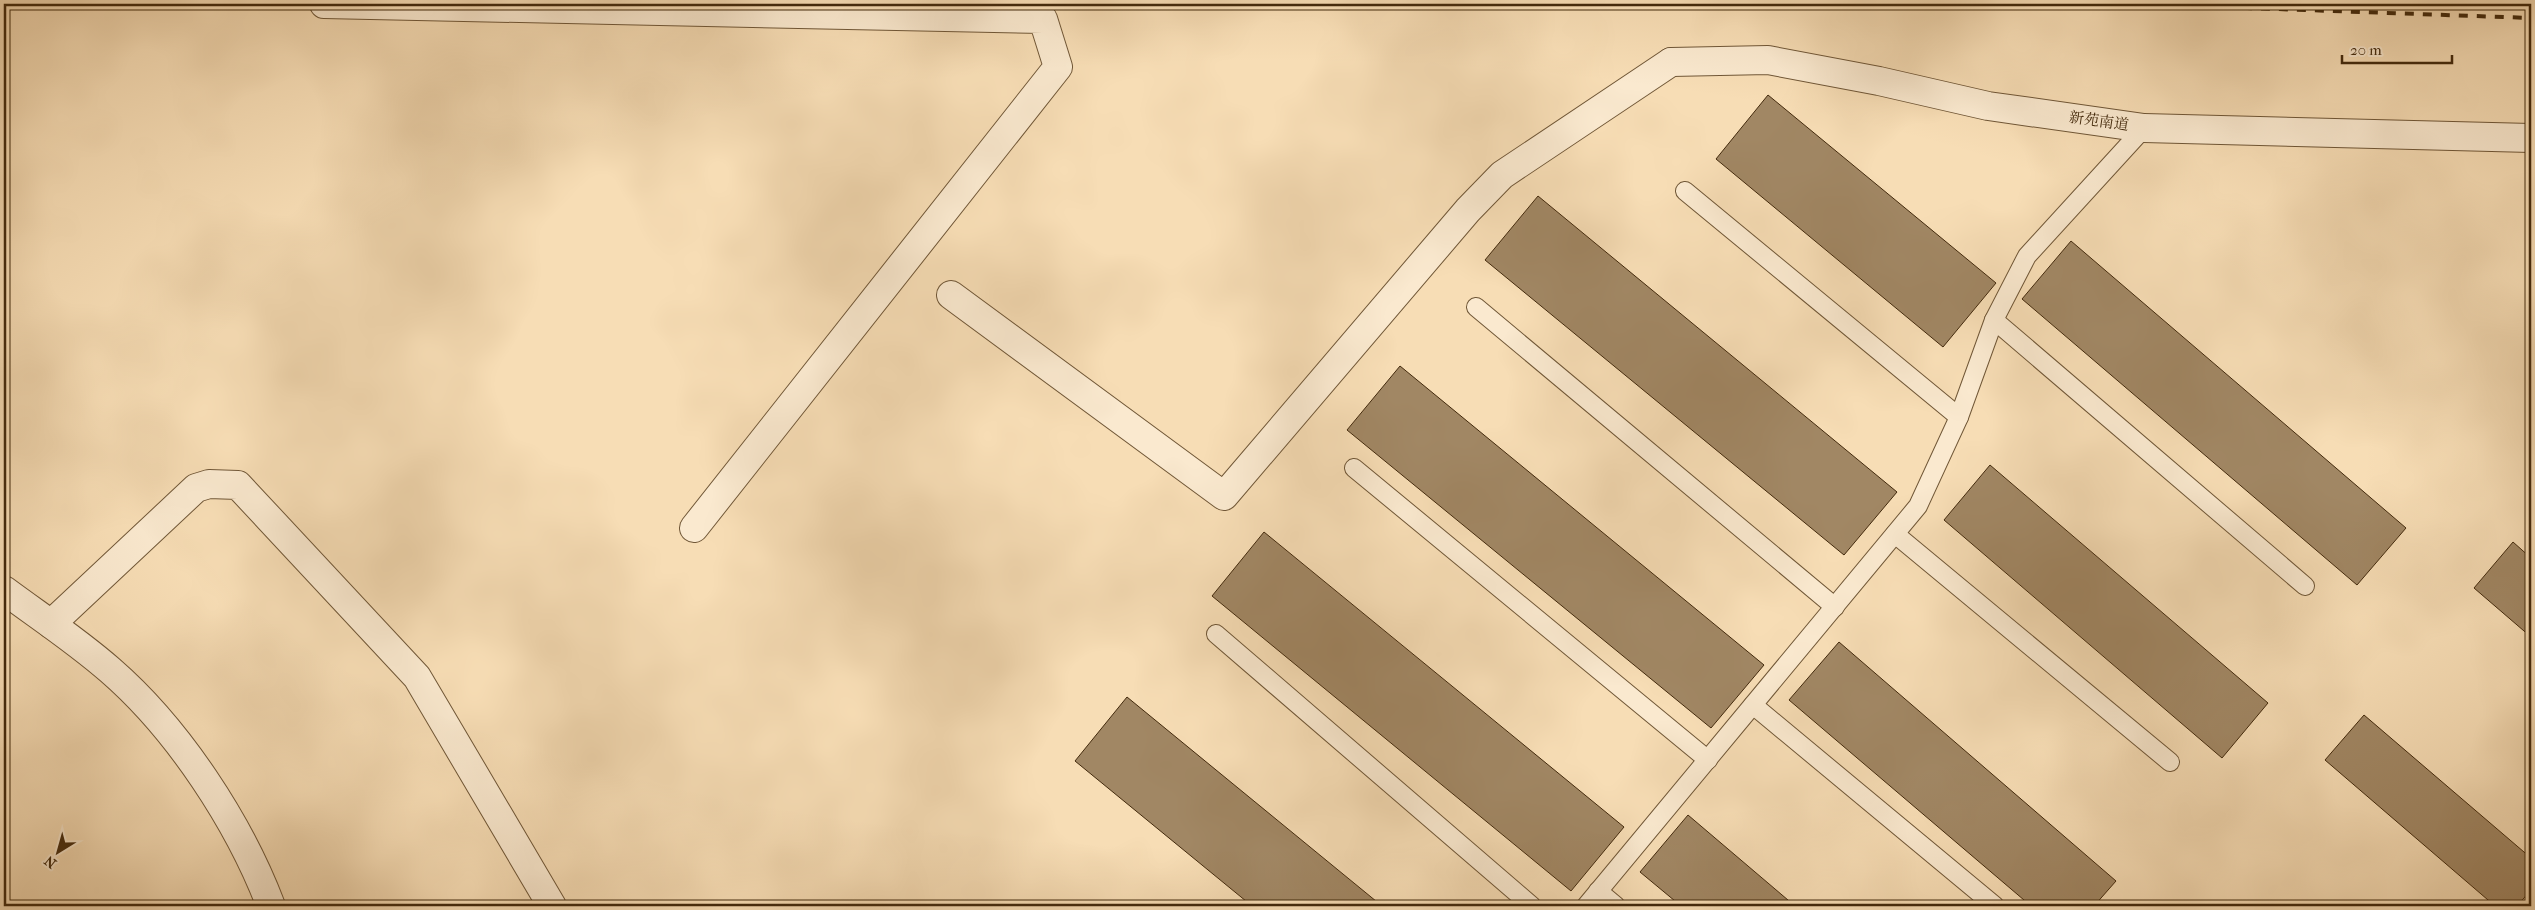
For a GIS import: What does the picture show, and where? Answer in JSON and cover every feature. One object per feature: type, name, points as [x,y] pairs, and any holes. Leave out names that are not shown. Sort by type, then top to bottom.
[{"type":"street","points":[[324,4],[1043,19],[1058,67],[694,528]]},
{"type":"street","name":"新苑南道","points":[[951,295],[1224,496],[1468,210],[1502,175],[1672,62],[1768,60],[1879,81],[1988,106],[2144,128],[2531,138]]},
{"type":"street","points":[[51,624],[196,488],[209,484],[238,485],[417,677],[552,906]]},
{"type":"street","points":[[4,590],[110,669],[163,722],[211,788],[262,881],[271,906]]},
{"type":"lane","points":[[1586,906],[1918,506],[1959,417],[1994,320],[2026,256],[2144,128]]},
{"type":"lane","points":[[1685,191],[1959,417]]},
{"type":"lane","points":[[1476,307],[1835,606]]},
{"type":"lane","points":[[1994,320],[2305,586]]},
{"type":"lane","points":[[1354,468],[1708,760]]},
{"type":"lane","points":[[1895,534],[2170,762]]},
{"type":"lane","points":[[1216,634],[1532,906]]},
{"type":"lane","points":[[1753,705],[1995,906]]},
{"type":"lane","points":[[1598,891],[1616,906]]},
{"type":"building","points":[[1768,95],[1996,283],[1943,347],[1716,159]]},
{"type":"building","points":[[1538,196],[1897,492],[1844,555],[1485,260]]},
{"type":"building","points":[[2071,241],[2406,528],[2357,585],[2022,299]]},
{"type":"building","points":[[1400,366],[1764,665],[1711,728],[1347,430]]},
{"type":"building","points":[[1990,465],[2268,703],[2222,758],[1944,520]]},
{"type":"building","points":[[1264,532],[1624,827],[1571,891],[1212,596]]},
{"type":"building","points":[[2513,542],[2531,558],[2531,637],[2474,588]]},
{"type":"building","points":[[1839,642],[2116,881],[2094,906],[2031,906],[1789,700]]},
{"type":"building","points":[[1127,697],[1382,906],[1252,906],[1075,761]]},
{"type":"building","points":[[2364,715],[2531,858],[2531,890],[2517,906],[2495,906],[2325,760]]},
{"type":"building","points":[[1688,815],[1795,906],[1681,906],[1640,872]]},
{"type":"railway","points":[[2135,4],[2531,18]]}]
